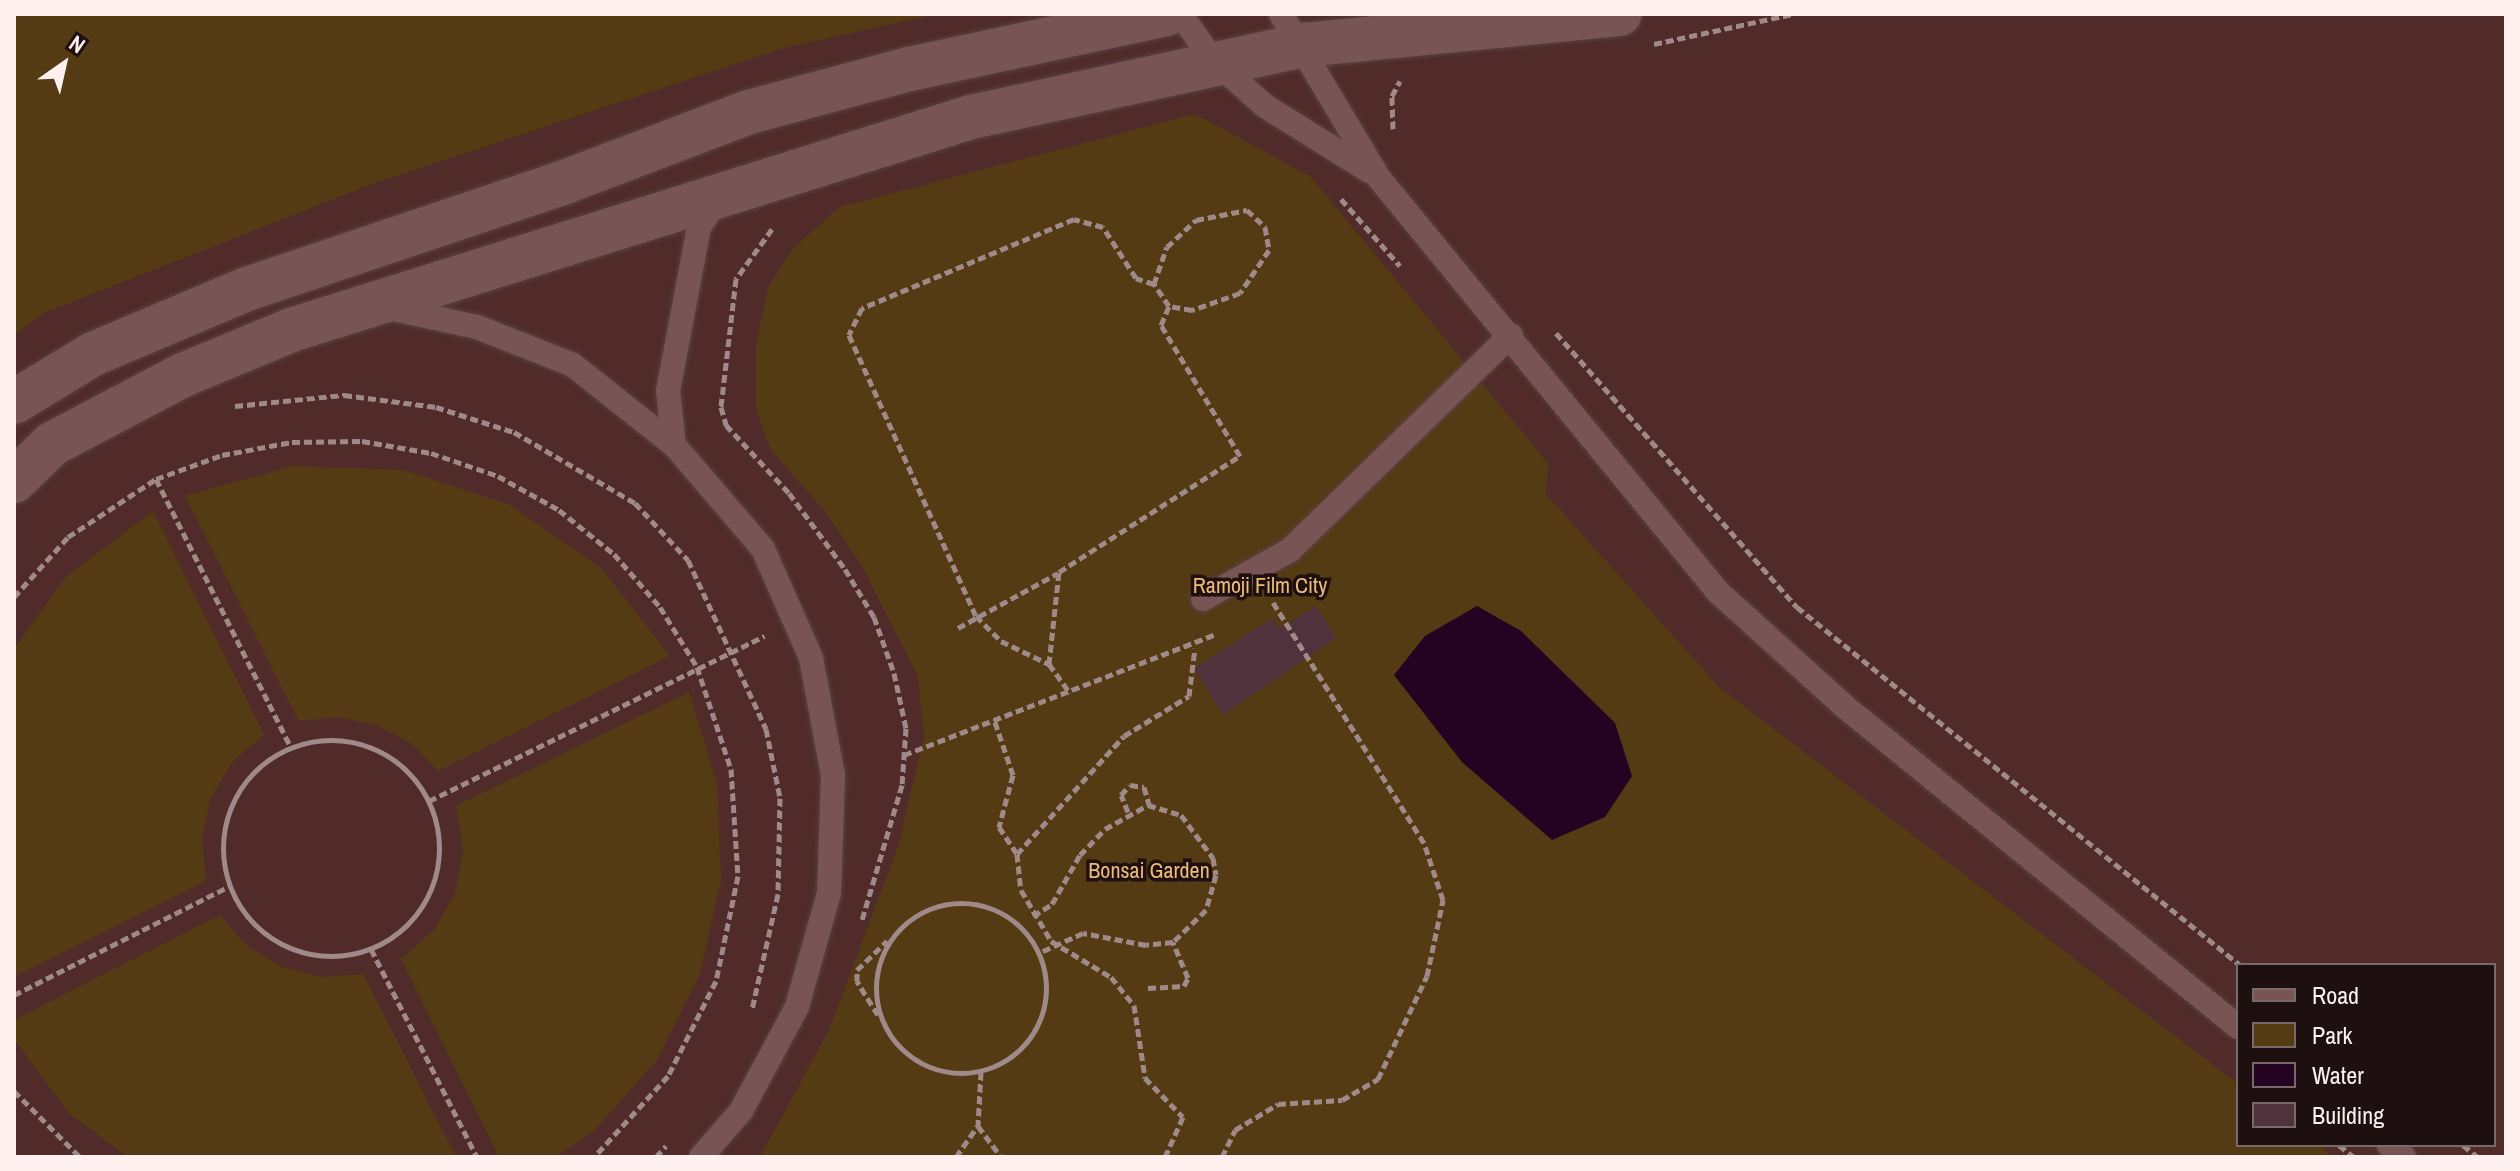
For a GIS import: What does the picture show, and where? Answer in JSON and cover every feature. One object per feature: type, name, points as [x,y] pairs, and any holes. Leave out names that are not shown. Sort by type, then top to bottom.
[{"type":"street","points":[[14,402],[93,354],[247,289],[562,183],[749,112],[910,69],[1166,14]]},
{"type":"street","points":[[14,481],[52,444],[183,375],[291,330],[377,306],[723,191],[971,117],[1213,60],[1292,29],[1619,14]]},
{"type":"lane","points":[[1180,14],[1213,60],[1265,106],[1330,141],[1378,177]]},
{"type":"lane","points":[[1292,29],[1378,177],[1511,335],[1718,592],[1856,716],[2236,1025]]},
{"type":"lane","points":[[674,445],[668,391],[699,227],[723,191]]},
{"type":"lane","points":[[377,306],[477,327],[573,365],[674,445],[763,549],[811,658],[833,775],[829,893],[797,1007],[741,1111],[701,1157]]},
{"type":"lane","points":[[1203,599],[1290,550],[1511,335]]},
{"type":"path","points":[[1648,45],[1793,14]]},
{"type":"path","points":[[1395,138],[1392,96],[1400,80],[1413,74]]},
{"type":"path","points":[[1070,693],[1049,664],[1001,641],[976,616],[852,350],[852,321],[862,308],[1074,219],[1103,227],[1136,278],[1154,284],[1169,306],[1192,310],[1240,293],[1269,250],[1265,227],[1247,210],[1196,220],[1167,247],[1154,284]]},
{"type":"path","points":[[958,628],[1059,572],[1240,456],[1161,325],[1169,306]]},
{"type":"path","points":[[1550,325],[1797,607],[2238,963]]},
{"type":"path","points":[[225,408],[344,395],[436,407],[514,432],[635,503],[688,560],[766,729],[780,798],[778,894],[746,1022]]},
{"type":"path","points":[[14,597],[68,537],[156,479],[222,455],[292,442],[362,441],[471,467],[559,510],[614,554],[660,607],[697,667],[731,769],[738,876],[716,981],[668,1076],[594,1157]]},
{"type":"path","points":[[156,479],[291,747]]},
{"type":"path","points":[[1049,664],[1059,572]]},
{"type":"path","points":[[1222,1157],[1235,1130],[1278,1104],[1342,1100],[1378,1079],[1427,976],[1443,900],[1424,843],[1272,601]]},
{"type":"path","points":[[429,801],[697,667],[795,623]]},
{"type":"path","points":[[904,755],[1195,647],[1189,696],[1124,736],[1017,854]]},
{"type":"path","points":[[995,722],[1013,775],[999,827],[1017,854],[1021,890],[1033,916],[1058,946],[1125,989],[1134,1005],[1145,1078],[1163,1100],[1183,1117],[1165,1157]]},
{"type":"path","points":[[322,740],[385,754],[411,775],[429,801],[439,836],[437,871],[424,904],[402,931],[371,949],[338,956],[304,953],[256,924],[230,886],[224,843],[239,789],[261,764],[291,747],[322,740]]},
{"type":"path","points":[[1128,812],[1121,795],[1130,785],[1144,787],[1148,805]]},
{"type":"path","points":[[1033,916],[1052,904],[1080,855],[1128,812],[1142,812],[1148,805]]},
{"type":"path","points":[[1039,953],[1083,933],[1146,945],[1173,942],[1206,910],[1213,858],[1181,815],[1148,805]]},
{"type":"path","points":[[14,995],[230,886]]},
{"type":"path","points":[[969,903],[998,911],[1022,928],[1039,953],[1046,1002],[1038,1026],[1024,1047],[981,1072],[922,1065],[898,1047],[857,981],[857,970],[891,937],[913,917],[940,905],[969,903]]},
{"type":"path","points":[[882,1022],[875,993],[878,964],[891,937]]},
{"type":"path","points":[[1148,988],[1184,986],[1188,978],[1173,942]]},
{"type":"path","points":[[371,949],[477,1157]]},
{"type":"path","points":[[956,1157],[978,1126],[981,1072]]},
{"type":"path","points":[[14,1091],[80,1157]]},
{"type":"path","points":[[978,1126],[1001,1157]]},
{"type":"path","points":[[656,1157],[672,1140]]},
{"type":"shaded area","name":"Ramoji Film City","points":[[14,14],[2506,14],[2506,1157],[14,1157]]},
{"type":"green space","points":[[14,14],[937,14],[784,48],[375,183],[44,313],[14,335]]},
{"type":"green space","name":"Bonsai Garden","points":[[1195,114],[1310,176],[1548,463],[1546,494],[1719,687],[2236,1082],[2236,1147],[2321,1147],[2334,1157],[760,1157],[829,1030],[898,847],[924,736],[918,676],[862,566],[824,510],[771,450],[756,410],[756,344],[768,288],[792,249],[840,207]]},
{"type":"green space","points":[[292,466],[404,470],[510,505],[602,569],[670,656],[438,771],[411,743],[376,725],[338,717],[299,721],[185,496]]},
{"type":"green space","points":[[153,511],[264,735],[232,762],[211,798],[202,839],[206,881],[14,977],[14,649],[65,578]]},
{"type":"green space","points":[[689,692],[717,784],[721,880],[700,974],[657,1060],[593,1132],[556,1157],[499,1157],[401,959],[434,930],[455,893],[463,850],[456,806]]},
{"type":"green space","points":[[220,915],[247,946],[282,967],[322,977],[363,974],[456,1157],[128,1157],[69,1113],[14,1039],[14,1020]]},
{"type":"water","points":[[1477,606],[1521,631],[1615,723],[1632,776],[1605,817],[1552,840],[1462,762],[1394,675],[1425,636]]},
{"type":"building","points":[[1316,606],[1336,638],[1223,715],[1194,668],[1273,618],[1279,629]]}]
